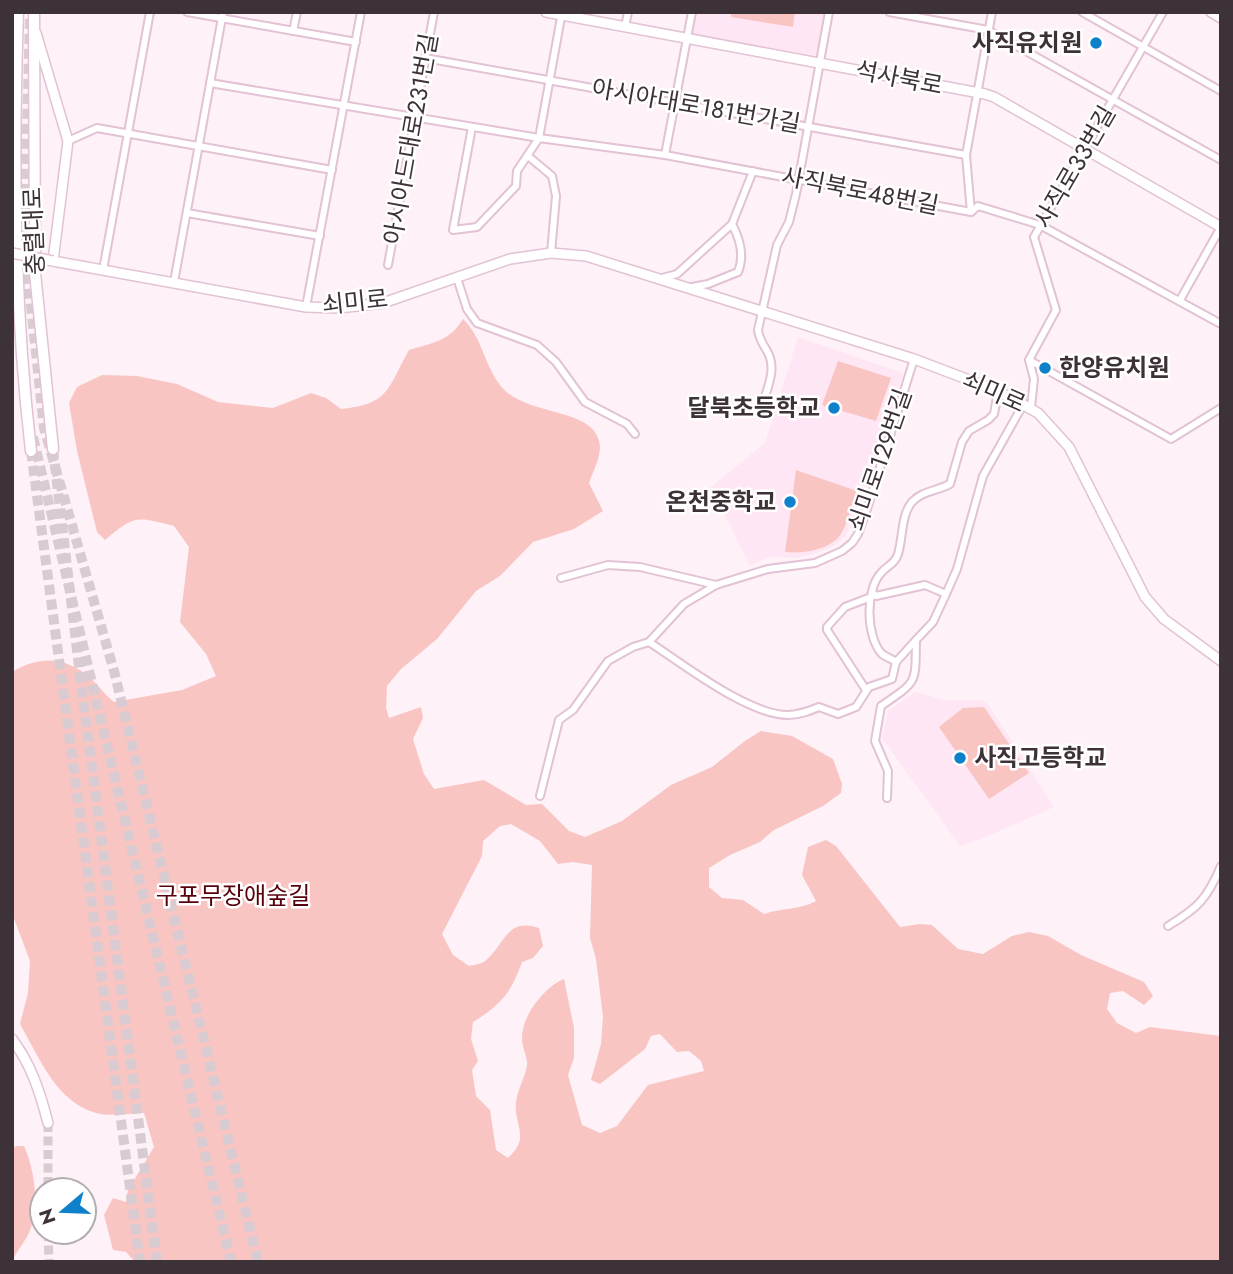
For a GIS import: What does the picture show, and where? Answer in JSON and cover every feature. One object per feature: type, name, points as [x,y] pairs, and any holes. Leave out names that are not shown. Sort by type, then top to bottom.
[{"type":"main road","name":"충렬대로","points":[[18,12],[16,243],[25,400],[31,450]]},
{"type":"main road","name":"충렬대로","points":[[34,12],[35,273],[53,449]]},
{"type":"main road","name":"석사북로","points":[[545,12],[994,97],[1221,228]]},
{"type":"main road","points":[[1211,12],[1221,18]]},
{"type":"main road","points":[[34,28],[68,141],[53,261]]},
{"type":"main road","points":[[12,64],[17,51]]},
{"type":"main road","name":"쇠미로","points":[[12,253],[306,307],[339,308],[383,303],[510,259],[551,253],[586,256],[914,359],[1027,405],[1054,428],[1069,447],[1145,597],[1164,619],[1221,661]]},
{"type":"main road","points":[[12,1039],[22,1052],[39,1088],[48,1123]]},
{"type":"street","points":[[103,270],[150,12]]},
{"type":"street","points":[[187,12],[223,15],[356,42]]},
{"type":"street","points":[[293,31],[297,12]]},
{"type":"street","points":[[306,307],[361,12]]},
{"type":"street","name":"아시아드대로231번길","points":[[388,265],[434,12]]},
{"type":"street","points":[[625,27],[628,12]]},
{"type":"street","points":[[665,155],[692,12]]},
{"type":"street","points":[[763,403],[772,370],[770,357],[759,336],[763,310],[777,245],[789,222],[799,180],[829,12]]},
{"type":"street","points":[[889,12],[988,30],[1221,160]]},
{"type":"street","points":[[971,212],[966,155],[992,12]]},
{"type":"street","points":[[1082,12],[1221,92]]},
{"type":"street","name":"사직로33번길","points":[[1029,360],[1056,310],[1034,237],[1163,12]]},
{"type":"street","points":[[472,127],[453,230],[477,227],[516,187],[517,171],[539,138],[562,14]]},
{"type":"street","points":[[174,282],[223,15]]},
{"type":"street","name":"아시아대로181번가길","points":[[425,58],[966,155]]},
{"type":"street","name":"사직북로48번길","points":[[210,83],[539,138],[665,155],[971,212],[978,206],[1040,225],[1221,324]]},
{"type":"street","points":[[68,141],[97,128],[332,170]]},
{"type":"street","points":[[528,156],[552,176],[556,196],[551,253]]},
{"type":"street","points":[[662,278],[677,274],[732,224],[753,171]]},
{"type":"street","points":[[187,213],[320,236]]},
{"type":"street","points":[[691,287],[708,284],[738,272],[742,263],[741,247],[732,224]]},
{"type":"street","points":[[1180,300],[1221,228]]},
{"type":"street","points":[[457,278],[467,309],[477,323],[537,345],[556,362],[585,402],[627,424],[635,434]]},
{"type":"street","name":"쇠미로129번길","points":[[540,796],[559,720],[573,710],[608,661],[633,647],[649,642],[684,604],[716,585],[768,569],[815,563],[842,551],[852,543],[868,506],[914,359]]},
{"type":"street","points":[[649,642],[738,699],[785,715],[803,713],[819,706],[838,713],[856,707],[869,687],[892,679],[896,662],[933,622],[957,569],[983,477],[1027,405],[1034,379],[1029,360]]},
{"type":"street","points":[[1029,360],[1171,439],[1221,408]]},
{"type":"street","points":[[896,662],[883,655],[875,642],[870,624],[872,595],[879,574],[895,562],[909,504],[920,494],[950,484],[962,442],[969,431],[989,420],[994,414],[998,391]]},
{"type":"street","points":[[561,578],[608,565],[640,567],[716,585]]},
{"type":"street","points":[[866,690],[827,631],[827,626],[845,607],[872,595],[925,585],[946,594]]},
{"type":"street","points":[[887,798],[888,771],[875,741],[881,706],[908,688],[915,679],[916,639]]},
{"type":"street","points":[[1168,926],[1205,899],[1221,866]]},
{"type":"shaded area","points":[[696,12],[825,12],[818,54],[692,36]]},
{"type":"shaded area","points":[[798,337],[903,373],[869,484],[846,536],[834,546],[816,553],[796,558],[769,557],[750,566],[711,487],[765,443]]},
{"type":"shaded area","name":"사직고등학교","points":[[915,692],[945,700],[981,700],[988,704],[1054,807],[960,846],[882,738],[888,711]]},
{"type":"green space","points":[[731,12],[795,12],[793,27],[731,17]]},
{"type":"green space","name":"구포무장애숲길","points":[[463,319],[469,326],[495,377],[511,395],[540,408],[584,422],[593,430],[599,441],[600,451],[589,483],[603,511],[574,529],[533,542],[500,576],[476,591],[437,639],[401,669],[387,686],[386,708],[389,718],[421,707],[423,718],[413,739],[424,774],[434,789],[484,780],[526,805],[542,804],[569,831],[585,837],[622,821],[671,785],[712,767],[761,731],[792,736],[833,759],[842,784],[841,793],[823,806],[774,830],[760,842],[709,868],[709,887],[722,898],[743,900],[764,914],[810,904],[816,901],[802,875],[808,847],[826,840],[836,846],[900,927],[932,925],[958,949],[983,954],[1012,936],[1029,932],[1048,936],[1081,955],[1144,982],[1153,996],[1144,1005],[1123,991],[1110,993],[1107,1009],[1117,1023],[1136,1033],[1150,1027],[1221,1036],[1221,1262],[135,1262],[126,1252],[113,1250],[104,1215],[113,1198],[126,1202],[128,1190],[154,1147],[144,1113],[96,1113],[82,1107],[59,1089],[20,1024],[28,993],[30,961],[12,913],[12,672],[40,661],[67,664],[86,674],[114,702],[182,690],[216,676],[206,654],[180,622],[189,547],[174,526],[152,521],[130,522],[105,540],[97,532],[77,451],[69,403],[77,387],[102,375],[137,376],[177,384],[218,402],[273,408],[311,393],[326,398],[341,409],[357,407],[369,403],[385,392],[409,350],[440,340]],"holes":[[[511,824],[540,841],[558,864],[573,862],[592,865],[590,938],[596,959],[603,1017],[601,1044],[591,1080],[600,1084],[645,1049],[651,1036],[660,1034],[677,1052],[689,1051],[701,1061],[704,1071],[648,1085],[617,1126],[600,1133],[582,1125],[568,1075],[574,1058],[574,1028],[564,979],[542,996],[525,1021],[522,1039],[527,1066],[516,1103],[520,1138],[515,1151],[508,1158],[496,1150],[490,1110],[476,1096],[472,1070],[478,1061],[471,1039],[473,1022],[504,997],[522,962],[533,958],[543,946],[539,928],[519,926],[513,929],[485,961],[469,966],[453,955],[442,934],[482,856],[483,841],[500,826]]]},
{"type":"green space","points":[[838,361],[891,378],[876,421],[822,405]]},
{"type":"green space","points":[[796,470],[857,491],[846,524],[836,539],[816,550],[785,552]]},
{"type":"green space","points":[[984,707],[1029,773],[989,799],[939,727],[963,708]]},
{"type":"green space","points":[[24,1146],[33,1176],[28,1176],[28,1235],[12,1262],[12,1149]]},
{"type":"tunnel","points":[[30,19],[24,240],[44,428],[114,671],[258,1262]]},
{"type":"tunnel","points":[[33,437],[231,1262]]},
{"type":"tunnel","points":[[53,449],[157,1262]]},
{"type":"tunnel","points":[[31,451],[140,1262]]},
{"type":"tunnel","points":[[48,1123],[48,1176]]},
{"type":"tunnel","points":[[48,1246],[49,1262]]},
{"type":"place","name":"사직유치원","points":[[1096,43]]},
{"type":"place","name":"한양유치원","points":[[1045,368]]},
{"type":"place","name":"달북초등학교","points":[[834,408]]},
{"type":"place","name":"온천중학교","points":[[790,502]]},
{"type":"place","name":"사직고등학교","points":[[960,758]]}]
